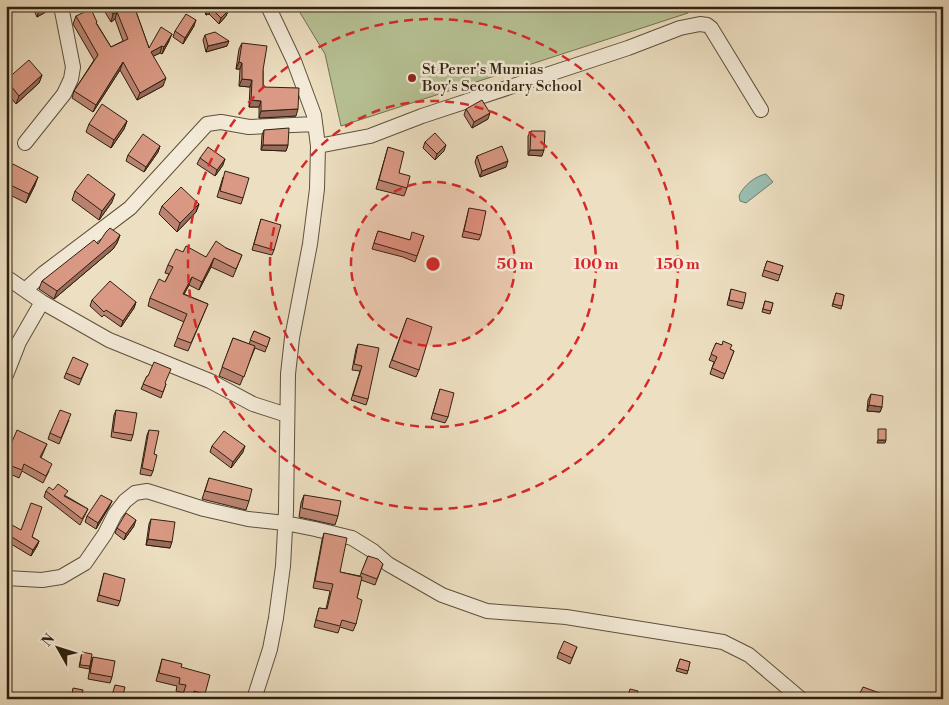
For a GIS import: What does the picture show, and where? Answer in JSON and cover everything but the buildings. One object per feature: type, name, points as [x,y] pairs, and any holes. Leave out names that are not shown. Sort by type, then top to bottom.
[{"type":"street","points":[[25,143],[64,94],[71,79],[73,67],[61,6]]},
{"type":"street","points":[[254,699],[274,632],[283,566],[287,415],[292,338],[310,244],[317,189],[318,146],[314,115],[294,61],[268,6]]},
{"type":"street","points":[[318,146],[370,136],[422,116],[628,48],[680,28],[700,24],[707,25],[710,28],[761,110]]},
{"type":"street","points":[[25,290],[44,273],[130,208],[206,124],[221,122],[249,127],[315,124]]},
{"type":"street","points":[[6,277],[42,302],[118,344],[210,381],[253,404],[287,415]]},
{"type":"street","points":[[6,375],[19,342],[42,302]]},
{"type":"street","points":[[6,578],[42,580],[61,577],[85,563],[125,501],[135,493],[148,491],[204,509],[248,519],[285,523],[352,538],[374,551],[388,564],[442,595],[487,611],[566,618],[723,642],[750,655],[801,699]]},
{"type":"green space","name":"St Perer's Mumias Boy's Secondary School","points":[[296,6],[689,6],[688,13],[341,126],[325,54]]},
{"type":"water","points":[[766,174],[773,182],[746,203],[740,201],[739,196],[746,185]]},
{"type":"place","name":"St Perer's Mumias Boy's Secondary School","points":[[412,78]]}]
